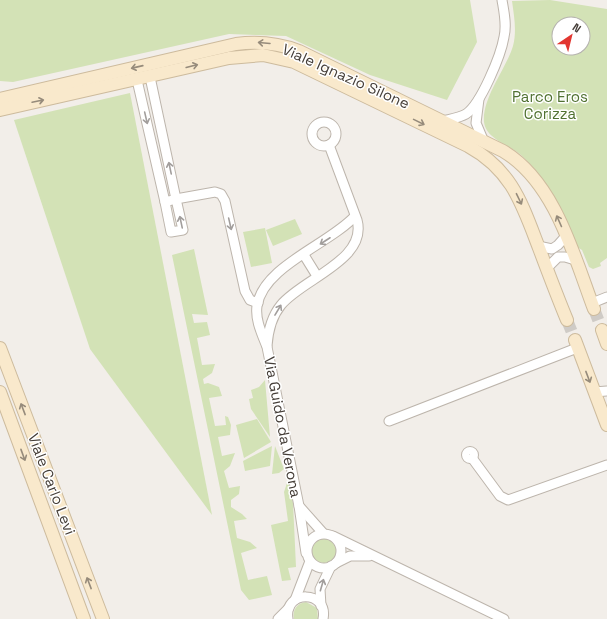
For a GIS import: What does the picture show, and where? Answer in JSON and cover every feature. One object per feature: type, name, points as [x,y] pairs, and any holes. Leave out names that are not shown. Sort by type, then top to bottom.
[{"type":"street","points":[[442,121],[459,117],[466,113],[480,96],[499,54],[504,37],[505,22],[502,0]]},
{"type":"street","name":"Viale Ignazio Silone","points":[[0,99],[224,46],[259,42],[284,46],[309,55],[507,153],[531,176],[550,201],[566,236],[593,306]]},
{"type":"street","name":"Viale Ignazio Silone","points":[[0,110],[137,80],[221,59],[246,55],[270,56],[299,64],[468,146],[488,159],[501,171],[514,189],[567,320]]},
{"type":"street","points":[[137,80],[171,232],[183,230],[150,77]]},
{"type":"street","points":[[480,96],[476,123],[484,142]]},
{"type":"street","name":"Via Guido da Verona","points":[[267,347],[271,325],[279,307],[289,297],[317,276],[338,263],[352,248],[358,232],[355,216],[329,145]]},
{"type":"street","points":[[165,202],[220,192],[224,198],[245,291],[250,300],[258,304]]},
{"type":"street","name":"Via Guido da Verona","points":[[308,557],[267,347],[258,322],[258,304],[262,291],[270,280],[340,231],[355,216]]},
{"type":"street","points":[[538,246],[552,249],[566,236]]},
{"type":"street","points":[[304,255],[317,276]]},
{"type":"street","points":[[547,268],[558,257],[565,257],[575,260]]},
{"type":"street","points":[[593,306],[607,297]]},
{"type":"street","points":[[602,330],[607,344]]},
{"type":"street","points":[[389,421],[576,344],[594,392],[604,409],[607,425]]},
{"type":"street","name":"Viale Carlo Levi","points":[[0,348],[103,619]]},
{"type":"street","points":[[594,392],[607,391]]},
{"type":"street","name":"Viale Carlo Levi","points":[[0,392],[84,619]]},
{"type":"street","points":[[472,458],[500,496],[508,500],[607,465]]},
{"type":"street","name":"Via Guido da Verona","points":[[299,506],[324,533]]},
{"type":"street","points":[[278,619],[295,600],[308,557],[308,543],[310,539],[324,533],[375,556],[504,619]]},
{"type":"street","points":[[323,619],[320,589],[339,557],[341,549],[337,539],[333,536]]},
{"type":"street","points":[[308,557],[322,568],[333,565],[350,556],[375,556]]},
{"type":"street","points":[[295,600],[301,597],[311,597],[321,606]]},
{"type":"street","points":[[288,619],[289,608]]},
{"type":"green space","points":[[0,0],[470,0],[477,42],[447,100],[370,75],[286,36],[229,34],[13,82],[0,81]]},
{"type":"green space","name":"Parco Eros Corizza","points":[[550,0],[607,9],[607,258],[600,263],[601,266],[593,269],[589,267],[582,250],[577,247],[561,209],[540,176],[521,155],[493,137],[486,128],[484,122],[484,113],[490,93],[510,55],[513,46],[515,24],[512,1]]},
{"type":"green space","points":[[130,93],[212,515],[90,349],[14,120]]},
{"type":"green space","points":[[295,219],[302,234],[273,246],[266,230]]},
{"type":"green space","points":[[265,228],[272,263],[251,267],[243,232]]},
{"type":"green space","points":[[194,249],[208,315],[192,314],[194,323],[207,322],[210,335],[197,338],[202,365],[215,364],[212,373],[203,379],[204,384],[208,383],[219,387],[222,396],[209,398],[215,426],[226,425],[225,416],[228,417],[231,425],[230,435],[218,437],[222,456],[235,453],[230,466],[224,471],[229,488],[240,486],[239,494],[231,500],[231,507],[247,519],[234,521],[237,538],[250,542],[257,548],[241,553],[248,580],[267,576],[272,595],[249,600],[241,590],[172,255]]},
{"type":"green space","points":[[265,380],[270,437],[251,409],[249,399],[253,398],[251,390],[259,387]]},
{"type":"green space","points":[[257,419],[271,442],[244,458],[236,425]]},
{"type":"green space","points":[[272,446],[270,466],[245,471],[243,461]]},
{"type":"green space","points":[[275,446],[284,469],[279,473],[272,474]]},
{"type":"green space","points":[[288,480],[293,503],[296,567],[288,568],[291,580],[282,581],[271,525],[288,521],[284,492]]},
{"type":"green space","points":[[324,537],[333,541],[337,550],[333,559],[324,563],[315,559],[311,550],[315,541]]},
{"type":"green space","points":[[306,602],[317,608],[318,619],[294,619],[294,613],[298,605]]},
{"type":"tunnel","points":[[594,309],[602,330]]},
{"type":"tunnel","points":[[567,320],[575,340]]}]
